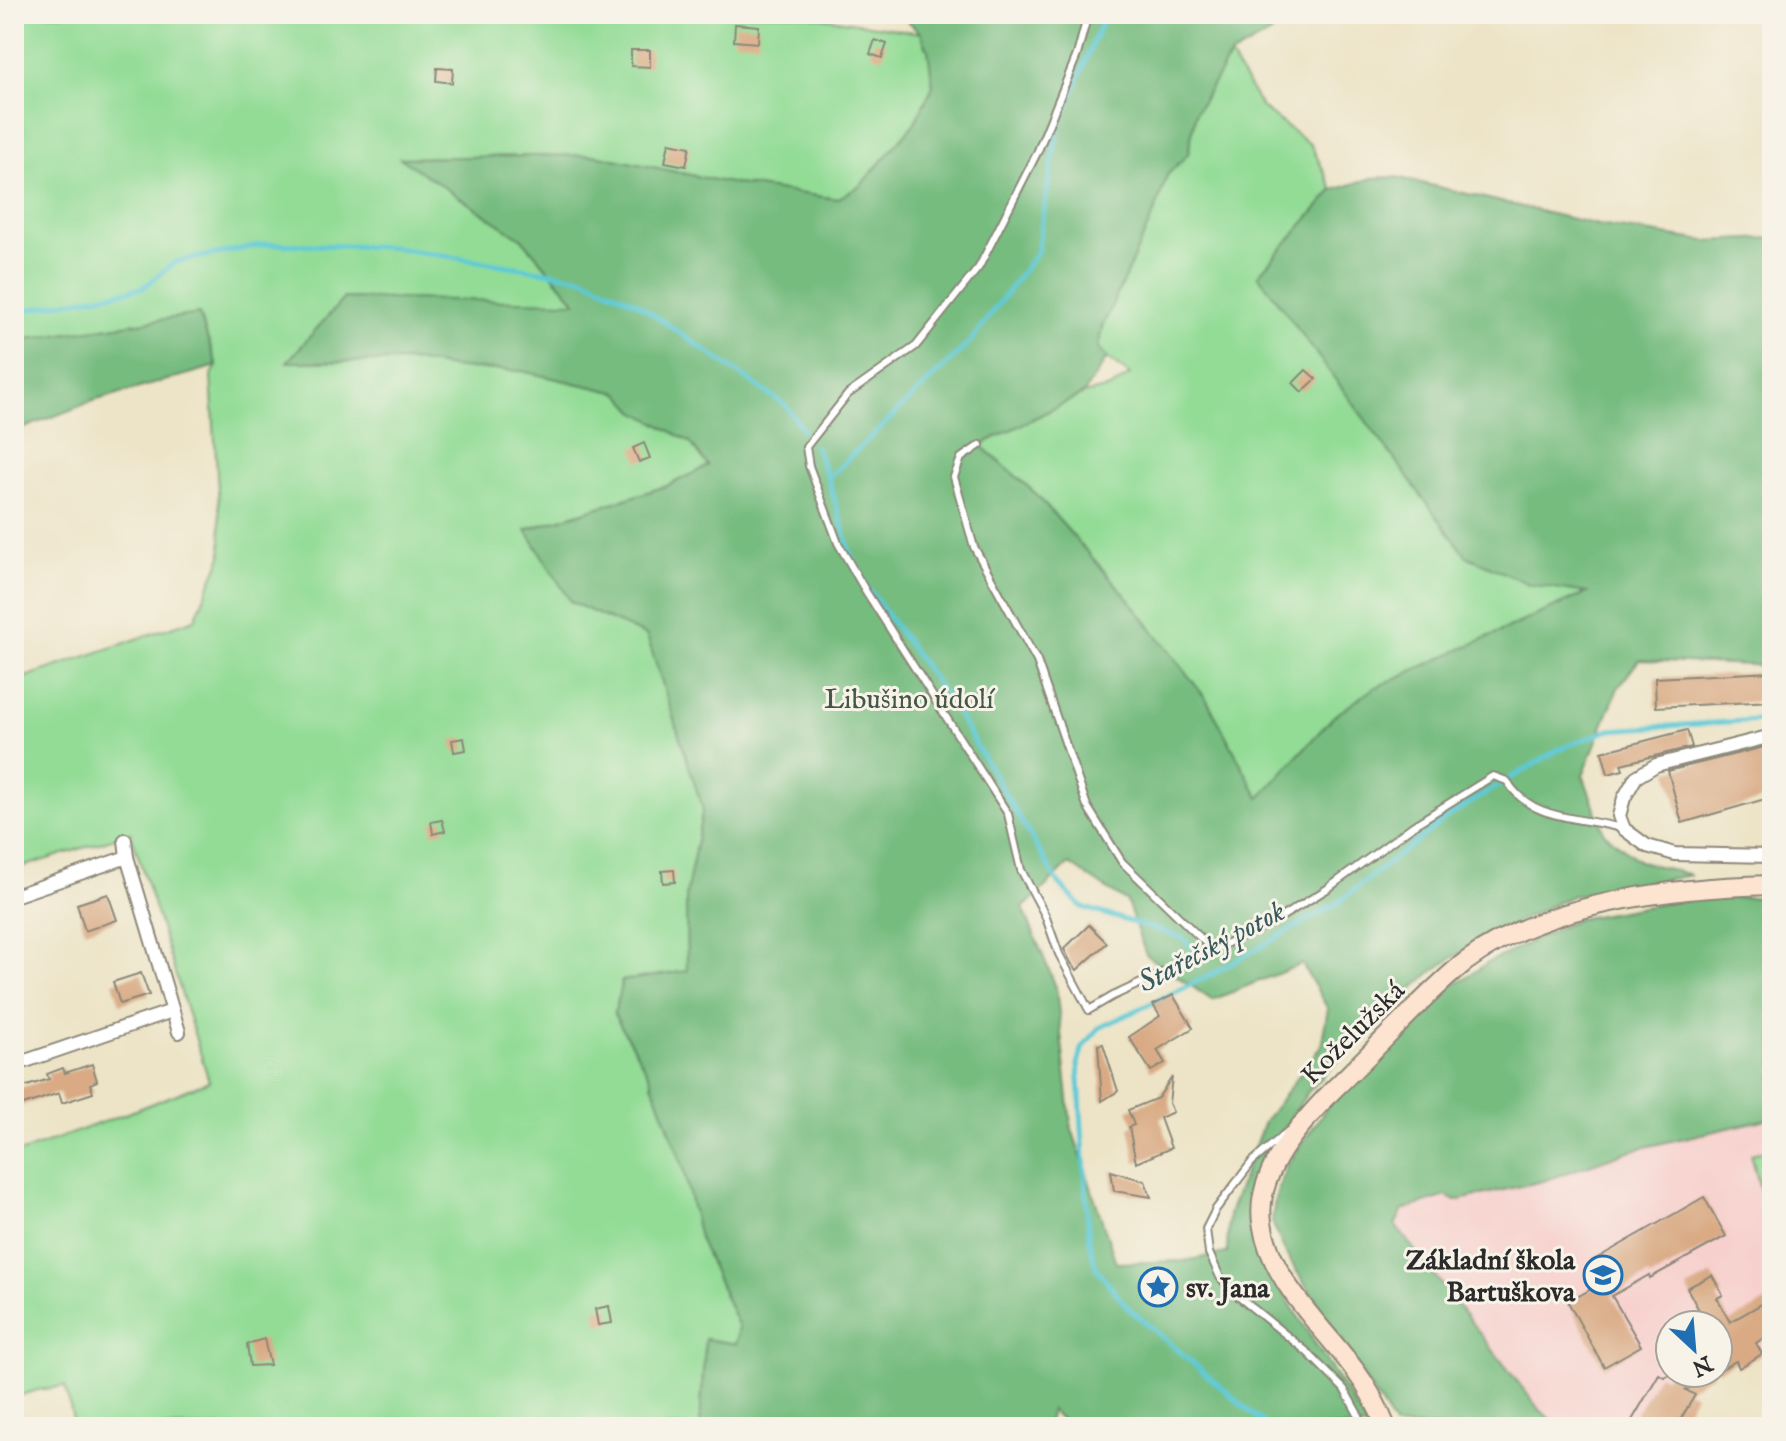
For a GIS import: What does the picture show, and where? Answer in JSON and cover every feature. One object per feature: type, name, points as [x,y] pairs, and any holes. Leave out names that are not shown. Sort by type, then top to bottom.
[{"type":"main road","name":"Koželužská","points":[[1386,1427],[1356,1370],[1289,1287],[1274,1260],[1262,1224],[1263,1196],[1277,1162],[1295,1131],[1440,983],[1505,938],[1553,918],[1605,904],[1692,890],[1772,885]]},
{"type":"street","points":[[1772,736],[1656,765],[1636,777],[1624,798],[1619,816],[1624,829],[1647,846],[1675,854],[1772,856]]},
{"type":"street","points":[[125,840],[127,857],[179,1032]]},
{"type":"street","points":[[14,896],[127,857]]},
{"type":"street","points":[[14,1065],[172,1011]]},
{"type":"street","points":[[1764,1427],[1772,1420]]},
{"type":"lane","points":[[1088,14],[1077,55],[1037,153],[979,267],[916,346],[848,394],[806,447],[809,466],[838,543],[1008,814],[1021,870],[1045,915],[1059,954],[1089,1010],[1273,922],[1327,889],[1414,825],[1493,776],[1507,781],[1530,804],[1548,814],[1624,829]]},
{"type":"lane","points":[[980,445],[961,458],[954,477],[974,547],[1037,661],[1087,806],[1122,862],[1213,950]]},
{"type":"lane","points":[[1321,1103],[1252,1162],[1216,1209],[1206,1229],[1209,1253],[1220,1277],[1234,1293],[1306,1351],[1344,1389],[1365,1427]]},
{"type":"shaded area","name":"Základní škola Bartuškova","points":[[1772,1118],[1772,1349],[1739,1368],[1734,1363],[1734,1309],[1654,1309],[1654,1389],[1687,1389],[1695,1395],[1676,1427],[1559,1427],[1539,1409],[1394,1225],[1403,1210],[1446,1196],[1455,1201],[1543,1181],[1632,1150]]},
{"type":"green space","points":[[14,14],[798,14],[921,33],[928,50],[933,86],[914,124],[860,186],[837,199],[724,182],[595,155],[401,158],[522,239],[577,303],[344,298],[289,362],[414,361],[459,368],[522,371],[620,393],[635,411],[690,442],[709,467],[667,486],[527,529],[571,602],[647,636],[703,809],[686,896],[687,971],[622,981],[614,1014],[649,1075],[683,1166],[699,1238],[739,1327],[736,1344],[705,1339],[700,1427],[75,1427],[65,1386],[14,1397],[14,1155],[209,1081],[131,833],[22,867],[14,847],[14,681],[195,619],[222,556],[211,376],[217,366],[199,314],[14,341]]},
{"type":"green space","name":"Libušino údolí","points":[[900,14],[1280,14],[1282,22],[1271,33],[1230,56],[1196,112],[1188,154],[1167,175],[1155,211],[1102,327],[1098,348],[1107,358],[1083,394],[980,445],[1034,492],[1128,598],[1207,700],[1259,798],[1333,717],[1374,688],[1587,593],[1529,584],[1466,556],[1258,275],[1333,190],[1372,178],[1396,177],[1598,225],[1705,241],[1772,238],[1772,666],[1639,660],[1618,688],[1583,775],[1604,833],[1639,861],[1691,875],[1571,896],[1477,941],[1429,974],[1379,1018],[1308,1092],[1265,1156],[1252,1194],[1248,1225],[1265,1264],[1368,1427],[1069,1427],[1051,1410],[1047,1427],[700,1427],[705,1339],[736,1344],[739,1327],[699,1238],[683,1166],[649,1075],[614,1014],[622,981],[687,971],[686,896],[703,809],[647,636],[571,602],[526,530],[667,486],[708,466],[690,442],[635,411],[619,393],[522,371],[459,368],[414,361],[287,362],[344,298],[576,302],[522,239],[400,158],[595,155],[724,182],[837,199],[860,186],[914,124],[933,86],[928,50],[921,33]],"holes":[[[1069,864],[1127,902],[1146,955],[1212,1000],[1302,964],[1328,1009],[1321,1046],[1264,1122],[1229,1214],[1227,1253],[1184,1261],[1116,1263],[1071,1126],[1056,987],[1023,908]]]},
{"type":"green space","points":[[1230,56],[1262,108],[1311,145],[1333,190],[1258,276],[1528,584],[1588,592],[1374,688],[1333,717],[1259,799],[1207,700],[1128,598],[1034,492],[980,445],[1083,394],[1110,388],[1130,375],[1098,348],[1102,327],[1155,211],[1167,175],[1188,154],[1196,112]]},
{"type":"green space","points":[[199,314],[217,366],[93,401],[14,432],[14,341]]},
{"type":"green space","points":[[1772,897],[1772,1118],[1632,1150],[1543,1181],[1455,1201],[1446,1196],[1403,1210],[1395,1225],[1539,1409],[1559,1427],[1395,1427],[1286,1254],[1272,1222],[1275,1199],[1286,1167],[1327,1107],[1444,992],[1489,962],[1578,919],[1693,898]]},
{"type":"green space","points":[[1772,1149],[1772,1210],[1766,1212],[1751,1154]]},
{"type":"building","points":[[735,24],[759,26],[758,43],[734,41]]},
{"type":"building","points":[[875,40],[887,44],[882,58],[870,54]]},
{"type":"building","points":[[631,50],[650,50],[650,67],[631,66]]},
{"type":"building","points":[[437,68],[453,69],[452,83],[436,81]]},
{"type":"building","points":[[669,143],[690,147],[686,166],[665,162]]},
{"type":"building","points":[[1306,370],[1316,379],[1302,392],[1293,383]]},
{"type":"building","points":[[644,443],[650,458],[639,462],[633,448]]},
{"type":"building","points":[[1772,672],[1772,701],[1656,707],[1655,678]]},
{"type":"building","points":[[1687,730],[1692,747],[1621,764],[1623,770],[1608,774],[1602,752]]},
{"type":"building","points":[[464,738],[466,750],[454,752],[452,740]]},
{"type":"building","points":[[1772,745],[1772,797],[1682,823],[1668,771]]},
{"type":"building","points":[[442,820],[445,831],[433,834],[431,822]]},
{"type":"building","points":[[674,870],[675,882],[663,883],[662,871]]},
{"type":"building","points":[[108,894],[117,920],[85,931],[77,904]]},
{"type":"building","points":[[1089,925],[1107,943],[1077,970],[1064,949]]},
{"type":"building","points":[[141,973],[149,995],[120,1004],[113,982]]},
{"type":"building","points":[[1173,995],[1193,1028],[1157,1050],[1165,1063],[1151,1071],[1129,1037],[1160,1016],[1153,1005]]},
{"type":"building","points":[[1103,1044],[1118,1091],[1102,1101],[1098,1045]]},
{"type":"building","points":[[92,1064],[97,1081],[90,1084],[93,1093],[62,1103],[59,1093],[14,1108],[14,1090],[49,1079],[47,1074],[63,1068],[65,1073]]},
{"type":"building","points":[[1172,1077],[1169,1103],[1173,1112],[1160,1118],[1171,1148],[1136,1163],[1129,1127],[1134,1125],[1128,1110],[1158,1098]]},
{"type":"building","points":[[1111,1171],[1145,1181],[1151,1197],[1114,1191]]},
{"type":"building","points":[[1704,1197],[1726,1236],[1612,1296],[1641,1346],[1604,1367],[1568,1302],[1604,1282],[1592,1261]]},
{"type":"building","points":[[1712,1275],[1723,1295],[1717,1298],[1723,1309],[1698,1309],[1687,1288]]},
{"type":"building","points":[[1772,1298],[1772,1334],[1756,1343],[1762,1354],[1739,1368],[1734,1320]]},
{"type":"building","points":[[609,1306],[612,1323],[598,1325],[595,1309]]},
{"type":"building","points":[[264,1339],[270,1365],[250,1366],[247,1344]]},
{"type":"building","points":[[1654,1383],[1654,1389],[1688,1389],[1695,1395],[1676,1427],[1628,1427]]},
{"type":"waterway","points":[[828,478],[970,342],[1037,252],[1058,128],[1105,14]]},
{"type":"waterway","points":[[14,312],[143,288],[175,262],[266,244],[390,247],[584,278],[635,302],[786,406],[803,430]]},
{"type":"waterway","points":[[815,446],[851,555],[867,587],[952,705],[1059,884],[1082,907],[1183,938],[1192,948]]},
{"type":"waterway","name":"Stařečský potok","points":[[1268,1427],[1127,1307],[1096,1268],[1089,1241],[1078,1063],[1083,1046],[1099,1028],[1207,977],[1336,904],[1450,815],[1559,749],[1609,730],[1772,719]]},
{"type":"place","name":"Základní škola Bartuškova","points":[[1603,1275]]},
{"type":"place","name":"sv. Jana","points":[[1158,1287]]}]
